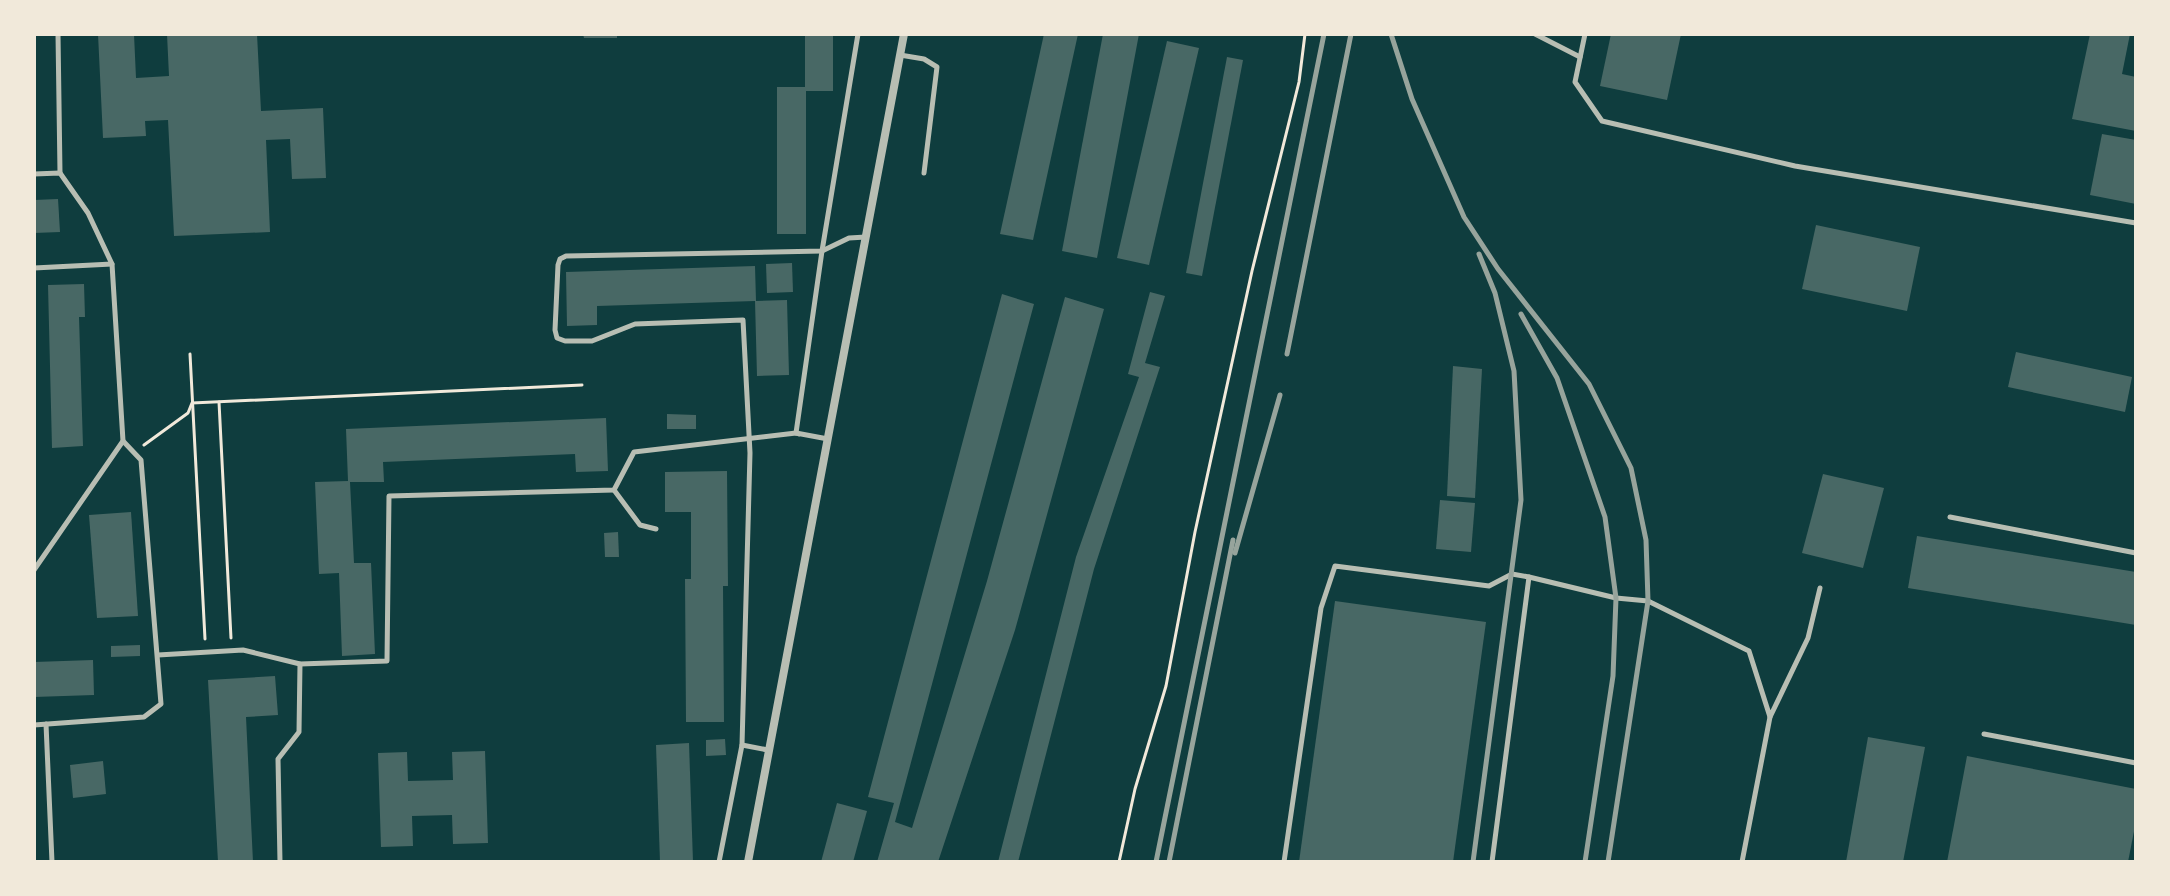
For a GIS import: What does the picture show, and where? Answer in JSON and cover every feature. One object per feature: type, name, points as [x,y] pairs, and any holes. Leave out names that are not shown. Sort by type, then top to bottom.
[{"type":"street","points":[[748,862],[904,34]]},
{"type":"lane","points":[[34,570],[123,441],[112,264],[88,213],[60,173],[58,34]]},
{"type":"lane","points":[[796,433],[858,34]]},
{"type":"lane","points":[[1535,34],[1580,57]]},
{"type":"lane","points":[[1585,34],[1575,82],[1602,121],[1795,166],[2136,223]]},
{"type":"lane","points":[[899,55],[924,59],[937,67],[924,173]]},
{"type":"lane","points":[[34,174],[60,173]]},
{"type":"lane","points":[[719,862],[742,745],[749,438],[743,320],[635,324],[592,341],[565,341],[557,338],[555,330],[560,259],[566,256],[822,251],[849,238],[867,237]]},
{"type":"lane","points":[[34,268],[112,264]]},
{"type":"lane","points":[[614,490],[634,452],[796,433],[828,439]]},
{"type":"lane","points":[[34,725],[144,717],[161,704],[141,460],[123,441]]},
{"type":"lane","points":[[614,490],[640,525],[656,529]]},
{"type":"lane","points":[[158,655],[243,650],[300,664],[387,661],[389,496],[614,490]]},
{"type":"lane","points":[[1950,517],[2136,553]]},
{"type":"lane","points":[[1284,862],[1321,608],[1335,566],[1489,586],[1512,574],[1616,598],[1648,601],[1749,651],[1770,717]]},
{"type":"lane","points":[[1492,862],[1529,577]]},
{"type":"lane","points":[[1742,862],[1770,717],[1808,638],[1820,588]]},
{"type":"lane","points":[[280,862],[278,759],[299,732],[300,664]]},
{"type":"lane","points":[[46,724],[52,862]]},
{"type":"lane","points":[[1984,734],[2136,763]]},
{"type":"lane","points":[[742,745],[768,750]]},
{"type":"path","points":[[1119,862],[1135,789],[1166,686],[1195,532],[1252,271],[1299,82],[1305,34]]},
{"type":"path","points":[[190,354],[205,639]]},
{"type":"path","points":[[192,403],[582,385]]},
{"type":"path","points":[[219,402],[231,638]]},
{"type":"path","points":[[134,452],[188,413],[192,403]]},
{"type":"building","points":[[98,34],[134,34],[136,78],[169,76],[167,34],[257,34],[261,111],[323,108],[326,178],[292,179],[290,139],[266,140],[270,232],[174,236],[168,120],[145,121],[146,136],[103,138]]},
{"type":"building","points":[[583,34],[617,34],[617,38],[584,38]]},
{"type":"building","points":[[805,34],[833,34],[833,91],[806,91],[806,234],[777,234],[777,87],[805,87]]},
{"type":"building","points":[[1044,34],[1078,34],[1033,240],[1000,234]]},
{"type":"building","points":[[1103,34],[1139,34],[1097,258],[1062,251]]},
{"type":"building","points":[[1611,34],[1681,34],[1667,100],[1600,86]]},
{"type":"building","points":[[2090,34],[2130,34],[2122,74],[2136,77],[2136,131],[2072,119]]},
{"type":"building","points":[[1167,41],[1199,48],[1149,265],[1117,258]]},
{"type":"building","points":[[1227,57],[1243,60],[1202,276],[1186,273]]},
{"type":"building","points":[[2102,134],[2136,140],[2136,204],[2090,195]]},
{"type":"building","points":[[58,199],[60,232],[34,233],[34,200]]},
{"type":"building","points":[[1816,225],[1920,247],[1907,311],[1802,289]]},
{"type":"building","points":[[792,263],[793,292],[767,293],[766,264]]},
{"type":"building","points":[[755,266],[756,301],[787,300],[789,375],[757,376],[755,301],[597,306],[597,325],[567,326],[566,272]]},
{"type":"building","points":[[84,284],[85,317],[79,317],[83,446],[52,448],[48,285]]},
{"type":"building","points":[[1150,292],[1165,296],[1145,363],[1160,367],[1094,569],[1018,862],[998,862],[1076,557],[1139,377],[1128,374]]},
{"type":"building","points":[[1002,294],[1034,304],[895,822],[912,828],[987,581],[1065,297],[1104,309],[1015,630],[938,862],[877,862],[894,803],[868,797]]},
{"type":"building","points":[[2016,352],[2132,377],[2125,412],[2008,387]]},
{"type":"building","points":[[1453,366],[1482,369],[1475,498],[1447,496]]},
{"type":"building","points":[[667,414],[696,415],[696,429],[667,429]]},
{"type":"building","points":[[606,418],[608,471],[576,472],[575,454],[383,462],[384,482],[350,482],[354,563],[371,563],[375,654],[342,656],[339,573],[319,574],[315,482],[348,481],[346,429]]},
{"type":"building","points":[[727,471],[728,586],[723,586],[724,722],[686,722],[685,579],[691,579],[691,512],[665,512],[665,472]]},
{"type":"building","points":[[1823,474],[1884,488],[1863,568],[1802,553]]},
{"type":"building","points":[[1440,500],[1475,503],[1471,552],[1436,549]]},
{"type":"building","points":[[131,512],[138,616],[97,618],[89,515]]},
{"type":"building","points":[[618,532],[619,557],[605,557],[604,533]]},
{"type":"building","points":[[1917,536],[2136,572],[2136,625],[1908,588]]},
{"type":"building","points":[[1335,601],[1486,622],[1453,862],[1299,862]]},
{"type":"building","points":[[140,645],[140,656],[111,657],[111,646]]},
{"type":"building","points":[[93,660],[94,695],[34,697],[34,662]]},
{"type":"building","points":[[275,676],[278,715],[246,717],[253,862],[218,862],[208,680]]},
{"type":"building","points":[[1868,737],[1925,747],[1903,862],[1846,862]]},
{"type":"building","points":[[725,739],[726,755],[706,756],[706,740]]},
{"type":"building","points":[[689,743],[693,862],[660,862],[656,745]]},
{"type":"building","points":[[485,751],[488,843],[453,844],[452,815],[412,816],[413,846],[381,847],[378,753],[407,752],[408,781],[453,780],[452,752]]},
{"type":"building","points":[[1967,756],[2136,789],[2136,821],[2128,862],[1947,862]]},
{"type":"building","points":[[103,761],[106,794],[73,798],[70,765]]},
{"type":"building","points":[[837,803],[867,811],[853,862],[821,862]]},
{"type":"railway","points":[[1156,862],[1324,34]]},
{"type":"railway","points":[[1287,354],[1351,34]]},
{"type":"railway","points":[[1391,34],[1412,99],[1464,217],[1498,269],[1589,384],[1631,468],[1646,540],[1648,601],[1608,862]]},
{"type":"railway","points":[[1473,862],[1521,500],[1514,371],[1495,293],[1479,254]]},
{"type":"railway","points":[[1521,314],[1557,378],[1605,517],[1616,598],[1613,676],[1585,862]]},
{"type":"railway","points":[[1235,553],[1280,395]]},
{"type":"railway","points":[[1169,862],[1233,540]]}]
